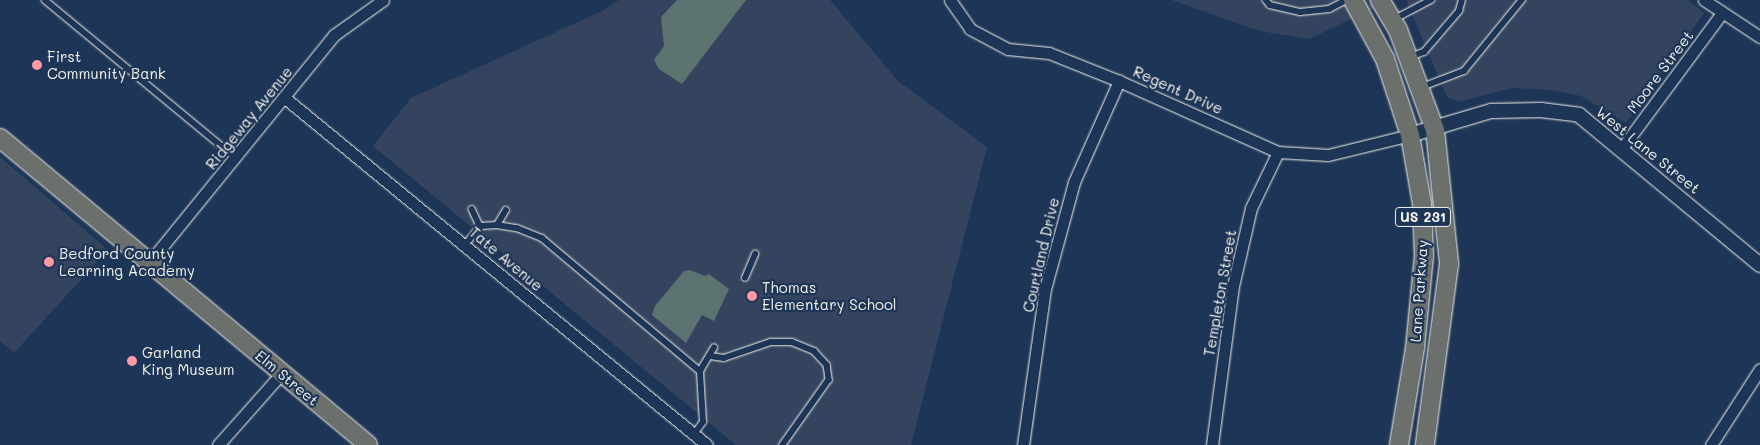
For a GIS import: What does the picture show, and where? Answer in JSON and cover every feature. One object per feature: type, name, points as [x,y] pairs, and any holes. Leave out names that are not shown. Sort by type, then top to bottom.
[{"type":"main road","name":"Lane Parkway","points":[[1353,0],[1385,59],[1410,135],[1422,204],[1424,256],[1414,348],[1398,445]]},
{"type":"main road","name":"Lane Parkway","points":[[1380,0],[1392,20],[1435,130],[1449,264],[1425,445]]},
{"type":"main road","name":"Elm Street","points":[[0,138],[148,264],[368,445]]},
{"type":"street","name":"Ridgeway Avenue","points":[[148,264],[285,98],[334,35],[383,0]]},
{"type":"street","name":"Regent Drive","points":[[950,0],[970,29],[1008,49],[1049,53],[1120,81],[1278,152],[1328,155],[1410,135]]},
{"type":"street","points":[[1704,0],[1721,14],[1760,37]]},
{"type":"street","name":"Moore Street","points":[[1622,148],[1721,14]]},
{"type":"street","name":"Courtland Drive","points":[[1023,445],[1045,289],[1074,182],[1120,81]]},
{"type":"street","name":"Tate Avenue","points":[[285,98],[466,244],[707,445]]},
{"type":"street","name":"West Lane Street","points":[[1410,135],[1435,130],[1491,111],[1541,110],[1579,115],[1622,148],[1760,264]]},
{"type":"street","name":"Templeton Street","points":[[1212,445],[1234,286],[1250,208],[1278,152]]},
{"type":"street","points":[[1711,445],[1760,369]]},
{"type":"street","points":[[218,445],[282,373]]},
{"type":"lane","points":[[45,0],[236,158]]},
{"type":"lane","points":[[1266,0],[1270,5],[1300,12],[1329,9],[1347,0]]},
{"type":"lane","points":[[1392,20],[1431,0]]},
{"type":"lane","points":[[1408,58],[1424,52],[1459,11],[1462,0]]},
{"type":"lane","points":[[1420,88],[1464,71],[1522,0]]},
{"type":"lane","points":[[472,209],[480,226]]},
{"type":"lane","points":[[498,225],[506,210]]},
{"type":"lane","points":[[466,244],[480,226],[498,225],[517,228],[542,238],[700,371]]},
{"type":"lane","points":[[745,278],[755,254]]},
{"type":"lane","points":[[710,356],[724,358],[771,342],[792,342],[814,351],[827,365],[829,380],[783,445]]},
{"type":"lane","points":[[694,434],[703,422],[700,371],[714,348]]},
{"type":"shaded area","name":"Thomas Elementary School","points":[[619,0],[830,0],[898,81],[987,147],[911,445],[736,445],[373,146],[411,98],[602,11]]},
{"type":"shaded area","points":[[1172,0],[1391,0],[1309,39],[1259,31]]},
{"type":"shaded area","points":[[1406,0],[1688,0],[1704,13],[1626,123],[1581,96],[1552,90],[1512,88],[1458,102],[1447,97]]},
{"type":"shaded area","name":"Bedford County Learning Academy","points":[[0,157],[108,250],[14,353],[0,341]]},
{"type":"green space","points":[[677,0],[746,0],[682,84],[659,69],[654,60],[664,46],[661,17]]},
{"type":"green space","points":[[690,270],[705,276],[709,274],[729,289],[714,321],[702,315],[686,343],[652,315],[655,306],[684,271]]},
{"type":"place","name":"First Community Bank","points":[[37,65]]},
{"type":"place","name":"Bedford County Learning Academy","points":[[49,262]]},
{"type":"place","name":"Thomas Elementary School","points":[[752,296]]},
{"type":"place","name":"Garland King Museum","points":[[132,361]]}]
